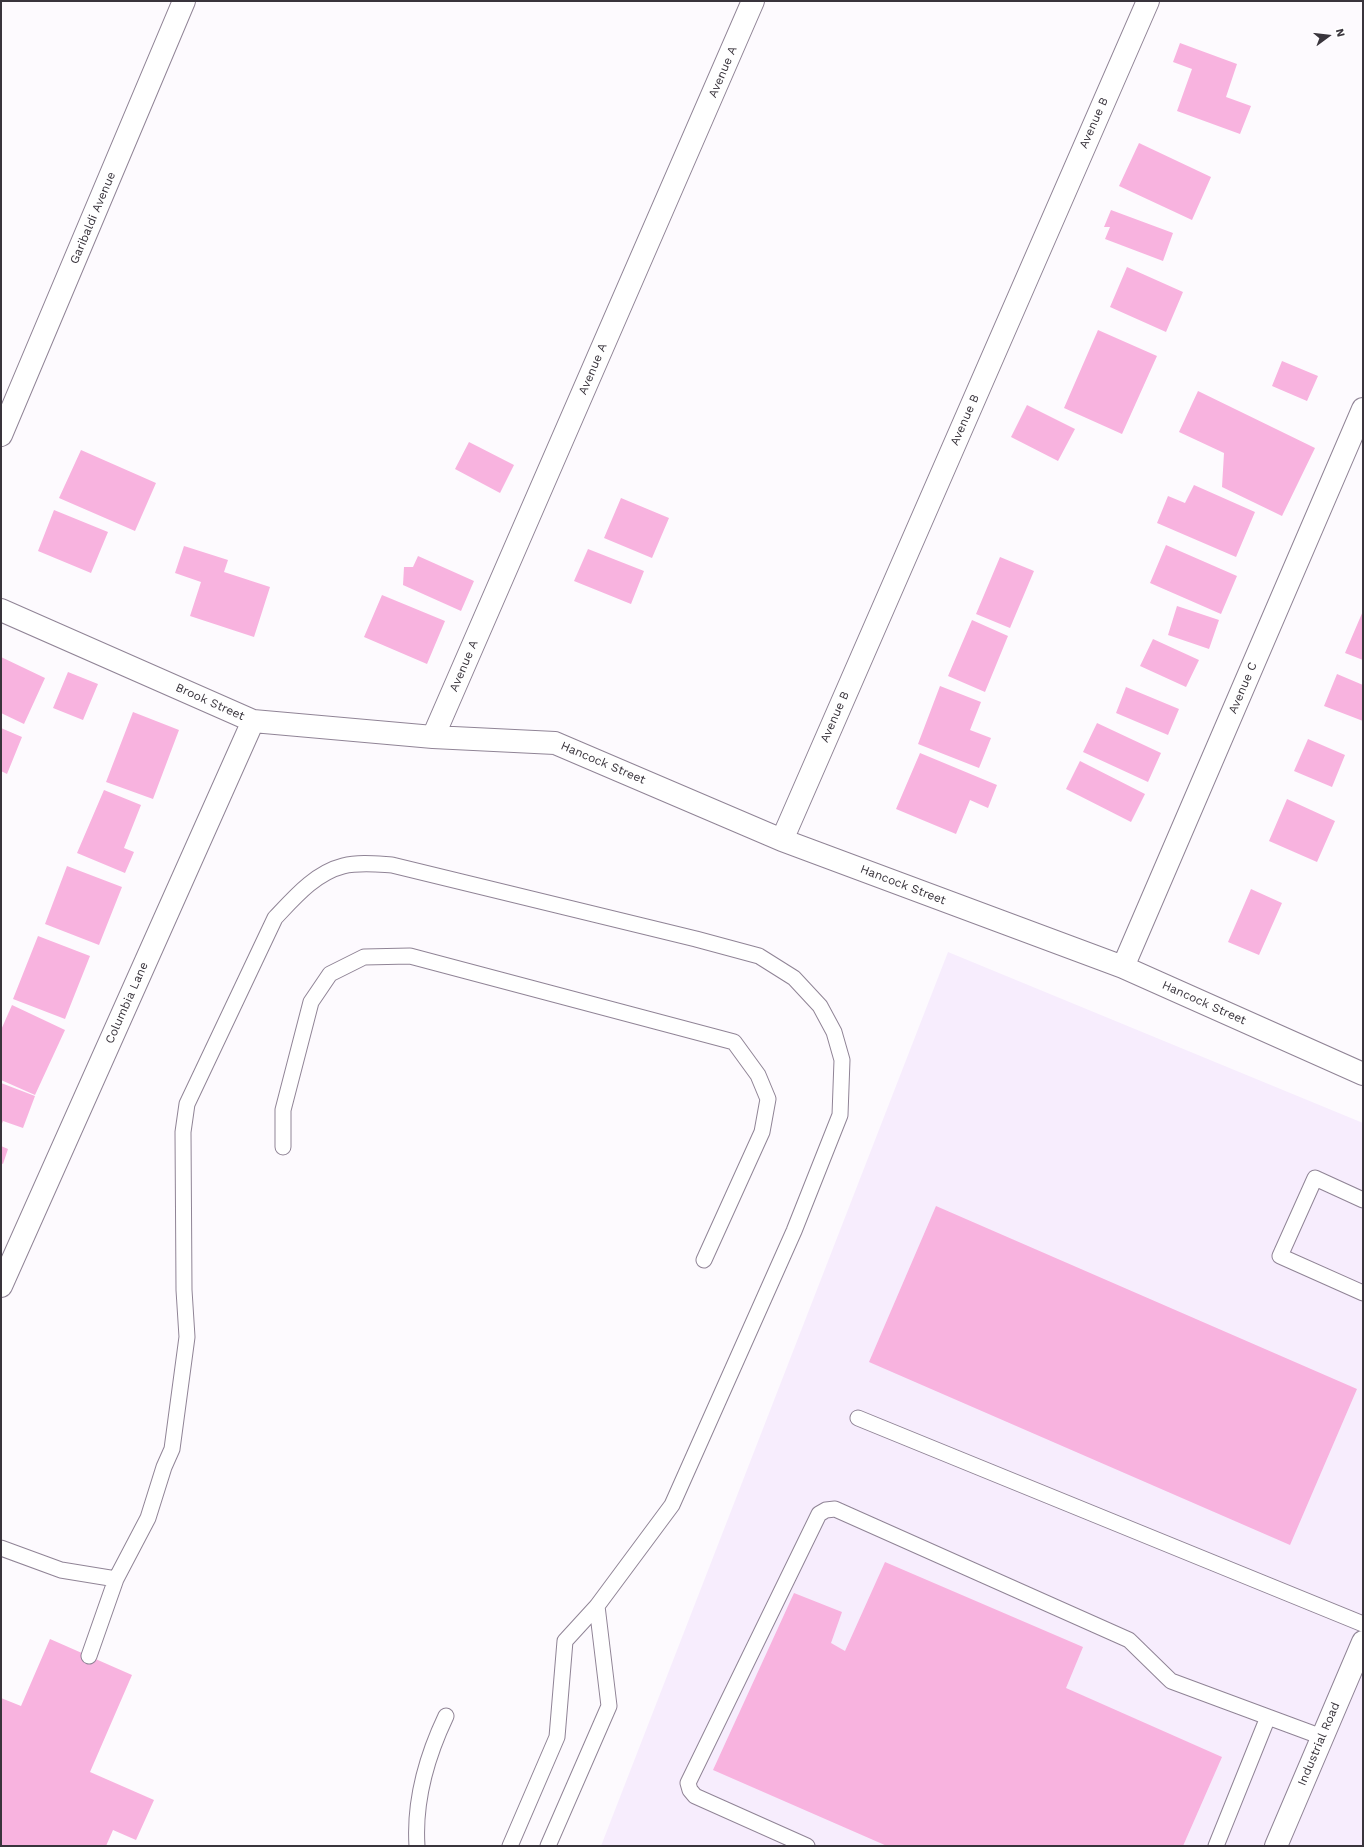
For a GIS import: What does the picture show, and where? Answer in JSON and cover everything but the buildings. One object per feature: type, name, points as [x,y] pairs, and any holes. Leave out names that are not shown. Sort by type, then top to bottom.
[{"type":"street","name":"Garibaldi Avenue","points":[[1,435],[184,1]]},
{"type":"street","name":"Avenue A","points":[[433,737],[753,1]]},
{"type":"street","name":"Avenue B","points":[[782,840],[1148,1]]},
{"type":"street","name":"Avenue C","points":[[1123,968],[1363,409]]},
{"type":"street","name":"Brook Street","points":[[1,610],[253,721],[433,737]]},
{"type":"street","name":"Columbia Lane","points":[[1,1286],[253,721]]},
{"type":"street","name":"Hancock Street","points":[[433,737],[555,743],[782,840],[1123,968],[1363,1074]]},
{"type":"street","name":"Industrial Road","points":[[1276,1846],[1363,1642]]},
{"type":"lane","points":[[89,1656],[116,1579],[148,1518],[164,1467],[172,1449],[187,1337],[184,1290],[183,1139],[187,1104],[275,918],[297,894],[326,873],[343,866],[360,864],[392,865],[759,956],[794,978],[820,1006],[834,1032],[842,1060],[840,1115],[794,1232],[672,1506],[598,1606],[565,1641],[557,1737],[510,1846]]},
{"type":"lane","points":[[283,1147],[283,1110],[311,1002],[330,974],[364,957],[410,956],[727,1040],[734,1042],[758,1075],[768,1099],[762,1132],[704,1260]]},
{"type":"lane","points":[[1363,1200],[1315,1178],[1280,1256],[1363,1293]]},
{"type":"lane","points":[[858,1418],[1363,1624]]},
{"type":"lane","points":[[807,1846],[695,1796],[690,1790],[688,1784],[819,1514],[826,1510],[835,1509],[1129,1640],[1171,1681],[1322,1737]]},
{"type":"lane","points":[[1,1548],[61,1570],[116,1579]]},
{"type":"lane","points":[[548,1846],[608,1706],[598,1606]]},
{"type":"lane","points":[[417,1846],[420,1798],[425,1769],[433,1744],[446,1716]]},
{"type":"lane","points":[[1216,1846],[1268,1717]]},
{"type":"shaded area","points":[[948,952],[1363,1123],[1363,1846],[601,1846]]}]
